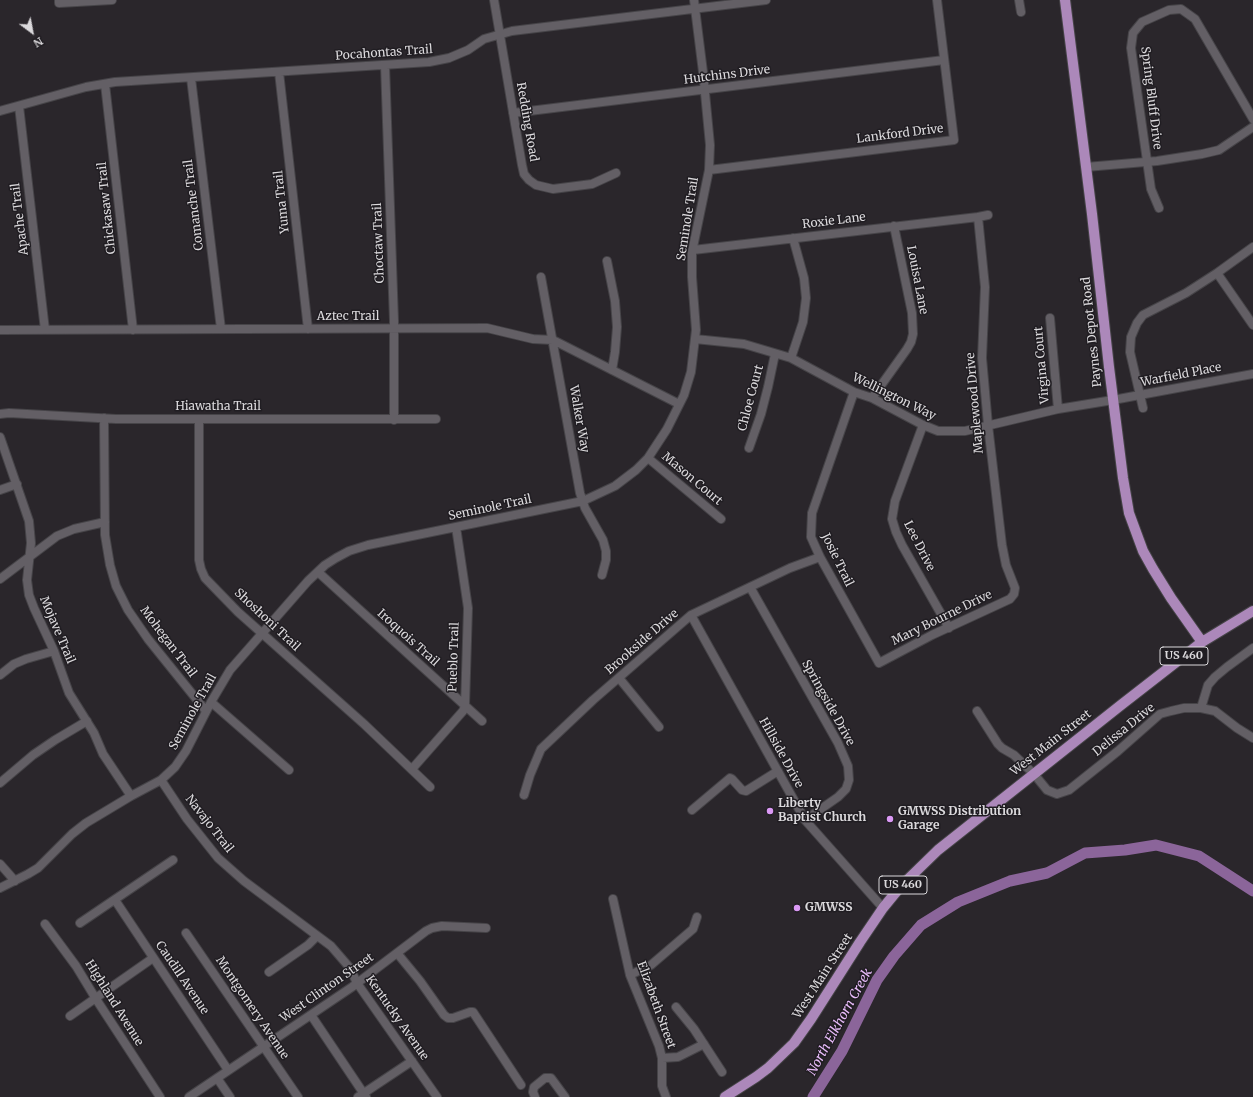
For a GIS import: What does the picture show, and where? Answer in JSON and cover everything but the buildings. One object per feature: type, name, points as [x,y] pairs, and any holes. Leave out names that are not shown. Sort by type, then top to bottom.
[{"type":"main road","name":"Paynes Depot Road","points":[[1065,0],[1113,400],[1129,513],[1143,551],[1153,569],[1171,598],[1202,642]]},
{"type":"main road","name":"US 460","points":[[1202,642],[1253,611]]},
{"type":"main road","name":"West Main Street","points":[[725,1097],[768,1068],[794,1042],[811,1019],[883,908],[906,881],[938,850],[1202,642]]},
{"type":"street","points":[[59,0],[59,3],[112,0]]},
{"type":"street","name":"Redding Road","points":[[494,0],[524,174],[536,185],[553,189],[592,184],[616,173]]},
{"type":"street","name":"Pocahontas Trail","points":[[0,111],[86,87],[105,84],[442,60],[468,50],[484,39],[512,31],[695,4],[766,0]]},
{"type":"street","name":"Lankford Drive","points":[[708,170],[954,140],[937,0]]},
{"type":"street","points":[[1019,0],[1021,12]]},
{"type":"street","name":"Seminole Trail","points":[[0,888],[38,868],[72,834],[86,823],[161,780],[175,767],[186,751],[206,711],[230,670],[318,572],[336,558],[349,551],[368,545],[582,501],[615,486],[636,470],[648,458],[667,429],[684,395],[691,372],[696,330],[692,277],[693,250],[708,170],[710,136],[695,4]]},
{"type":"street","name":"Spring Bluff Drive","points":[[1159,208],[1151,189],[1131,48],[1133,33],[1142,22],[1169,10],[1181,9],[1196,19],[1253,119]]},
{"type":"street","name":"Hutchins Drive","points":[[513,113],[944,60]]},
{"type":"street","name":"Choctaw Trail","points":[[385,65],[394,328],[394,420]]},
{"type":"street","name":"Yuma Trail","points":[[279,72],[308,329]]},
{"type":"street","name":"Comanche Trail","points":[[191,78],[221,329]]},
{"type":"street","name":"Chickasaw Trail","points":[[105,84],[132,330]]},
{"type":"street","name":"Apache Trail","points":[[19,106],[45,330]]},
{"type":"street","points":[[1086,167],[1147,162],[1219,150],[1253,126]]},
{"type":"street","points":[[978,217],[988,215]]},
{"type":"street","name":"Roxie Lane","points":[[693,250],[978,217]]},
{"type":"street","name":"Maplewood Drive","points":[[978,217],[985,287],[982,358],[988,425],[1002,545],[1006,565],[1015,588],[1014,594]]},
{"type":"street","name":"Louisa Lane","points":[[872,398],[912,342],[912,313],[894,226]]},
{"type":"street","points":[[791,358],[803,322],[806,298],[804,278],[793,238]]},
{"type":"street","points":[[1142,408],[1130,352],[1131,336],[1137,323],[1143,315],[1186,293],[1253,247]]},
{"type":"street","points":[[607,261],[615,301],[617,327],[612,370]]},
{"type":"street","points":[[1217,273],[1253,325]]},
{"type":"street","name":"Walker Way","points":[[541,277],[582,501],[605,546],[606,560],[602,576]]},
{"type":"street","name":"Virgina Court","points":[[1050,318],[1058,409]]},
{"type":"street","name":"Aztec Trail","points":[[0,330],[487,328],[533,339],[553,340],[679,404]]},
{"type":"street","name":"Wellington Way","points":[[695,339],[744,344],[791,358],[854,392],[872,398],[923,425],[938,431],[965,431],[1058,409],[1113,400]]},
{"type":"street","name":"Chloe Court","points":[[750,448],[761,414],[775,354]]},
{"type":"street","name":"Warfield Place","points":[[1113,400],[1253,374]]},
{"type":"street","name":"Josie Trail","points":[[854,392],[812,513],[811,537],[820,557],[879,663]]},
{"type":"street","name":"Hiawatha Trail","points":[[0,414],[9,413],[104,418],[436,419]]},
{"type":"street","name":"Mohegan Trail","points":[[104,418],[105,535],[110,565],[116,586],[128,610],[148,639],[206,711]]},
{"type":"street","name":"Shoshoni Trail","points":[[199,419],[199,560],[205,578],[238,612],[364,724],[430,787]]},
{"type":"street","name":"Lee Drive","points":[[923,425],[894,501],[892,519],[902,545],[949,628]]},
{"type":"street","name":"Mojave Trail","points":[[0,437],[29,521],[31,543],[27,580],[29,595],[54,651],[69,693],[94,733],[103,754],[131,796]]},
{"type":"street","name":"Mason Court","points":[[648,458],[721,519]]},
{"type":"street","points":[[0,490],[17,484]]},
{"type":"street","points":[[0,579],[57,536],[74,529],[105,522]]},
{"type":"street","name":"Pueblo Trail","points":[[412,769],[463,711],[465,706],[468,608],[456,527]]},
{"type":"street","name":"Brookside Drive","points":[[524,795],[530,775],[542,749],[619,678],[691,615],[790,568],[820,557]]},
{"type":"street","name":"Iroquois Trail","points":[[318,572],[482,721]]},
{"type":"street","name":"Springside Drive","points":[[750,587],[838,743],[848,766],[849,780],[846,789],[805,820]]},
{"type":"street","name":"Mary Bourne Drive","points":[[879,663],[894,654],[1010,599],[1014,594]]},
{"type":"street","name":"Hillside Drive","points":[[691,615],[805,820],[883,908]]},
{"type":"street","points":[[1201,708],[1208,685],[1227,667],[1253,648]]},
{"type":"street","points":[[0,675],[14,664],[54,651]]},
{"type":"street","points":[[619,678],[659,727]]},
{"type":"street","points":[[211,702],[289,770]]},
{"type":"street","name":"Delissa Drive","points":[[1034,774],[1047,790],[1057,794],[1069,790],[1118,751],[1160,714],[1184,708],[1201,708],[1215,711],[1253,738]]},
{"type":"street","points":[[977,711],[998,744],[1014,755],[1034,774]]},
{"type":"street","points":[[0,783],[33,755],[87,721]]},
{"type":"street","points":[[692,810],[730,778],[742,790],[746,791],[778,771]]},
{"type":"street","name":"Navajo Trail","points":[[161,780],[187,819],[218,858],[244,881],[281,909]]},
{"type":"street","points":[[80,923],[172,860]]},
{"type":"street","points":[[0,864],[15,881]]},
{"type":"street","name":"Elizabeth Street","points":[[613,899],[630,975],[657,1038],[662,1058],[662,1086],[666,1097]]},
{"type":"street","name":"Caudill Avenue","points":[[115,900],[228,1070]]},
{"type":"street","name":"Kentucky Avenue","points":[[281,909],[331,946],[350,968],[357,983],[437,1097]]},
{"type":"street","points":[[630,975],[651,965],[693,929],[697,917]]},
{"type":"street","name":"Highland Avenue","points":[[44,924],[76,966],[160,1097]]},
{"type":"street","name":"West Clinton Street","points":[[189,1097],[357,983],[426,931],[442,926],[486,928]]},
{"type":"street","name":"Montgomery Avenue","points":[[186,933],[298,1097]]},
{"type":"street","points":[[269,972],[308,945],[317,936]]},
{"type":"street","points":[[397,953],[420,980],[444,1015],[448,1018],[453,1018],[473,1012],[521,1085]]},
{"type":"street","points":[[70,1016],[153,958]]},
{"type":"street","points":[[676,1007],[694,1029],[722,1072]]},
{"type":"street","points":[[311,1015],[363,1096],[412,1061]]},
{"type":"street","points":[[662,1058],[678,1057],[704,1044]]},
{"type":"street","points":[[217,1078],[230,1097]]},
{"type":"street","points":[[535,1097],[533,1092],[534,1087],[545,1078],[551,1078],[565,1097]]},
{"type":"waterway","name":"North Elkhorn Creek","points":[[813,1097],[842,1051],[877,980],[894,956],[921,925],[958,902],[1010,881],[1047,873],[1085,853],[1125,850],[1156,845],[1199,856],[1253,891]]},
{"type":"place","name":"Liberty Baptist Church","points":[[770,811]]},
{"type":"place","name":"GMWSS Distribution Garage","points":[[890,819]]},
{"type":"place","name":"GMWSS","points":[[797,908]]}]
